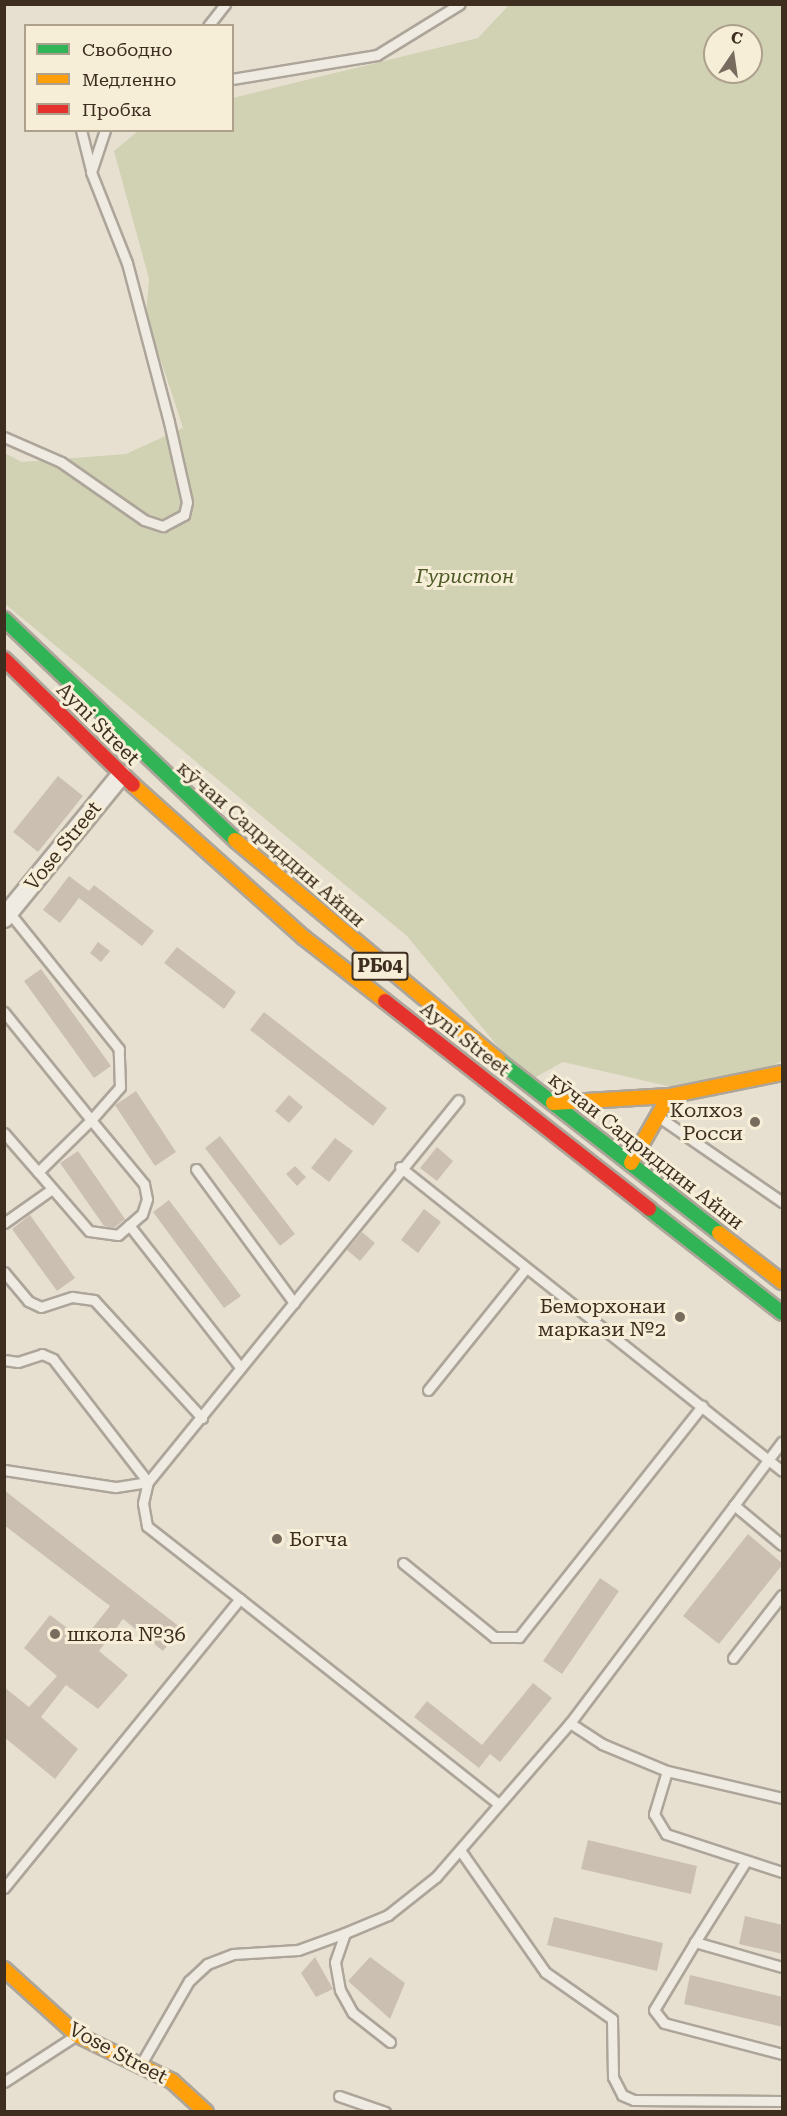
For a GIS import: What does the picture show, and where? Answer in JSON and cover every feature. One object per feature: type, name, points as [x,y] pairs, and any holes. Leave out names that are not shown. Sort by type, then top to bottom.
[{"type":"main road","name":"кӯчаи Садриддин Айни","points":[[4,619],[181,794],[410,991],[783,1282]]},
{"type":"main road","name":"Ayni Street","points":[[4,659],[121,775],[303,937],[783,1312]]},
{"type":"main road","points":[[553,1103],[669,1096],[783,1073]]},
{"type":"main road","points":[[631,1163],[669,1096]]},
{"type":"main road","name":"Vose Street","points":[[4,1969],[77,2035],[172,2081],[206,2112]]},
{"type":"street","name":"Vose Street","points":[[7,915],[121,775]]},
{"type":"lane","points":[[210,24],[225,4]]},
{"type":"lane","points":[[234,79],[377,55],[460,4]]},
{"type":"lane","points":[[4,437],[61,462],[144,520],[163,526],[184,515],[187,502],[169,422],[127,263],[91,172],[81,132]]},
{"type":"lane","points":[[91,172],[104,132]]},
{"type":"lane","points":[[7,915],[119,1049],[120,1087],[91,1120],[38,1172]]},
{"type":"lane","points":[[4,1012],[144,1184],[147,1198],[142,1214],[118,1235],[89,1231],[4,1133]]},
{"type":"lane","points":[[458,1100],[400,1167],[294,1303],[148,1482],[143,1503],[147,1526],[497,1803]]},
{"type":"lane","points":[[657,1115],[783,1202]]},
{"type":"lane","points":[[400,1167],[783,1471]]},
{"type":"lane","points":[[196,1169],[294,1303]]},
{"type":"lane","points":[[4,1223],[52,1189]]},
{"type":"lane","points":[[129,1225],[240,1367]]},
{"type":"lane","points":[[428,1390],[526,1268]]},
{"type":"lane","points":[[4,1272],[28,1301],[40,1307],[72,1297],[94,1300],[202,1418]]},
{"type":"lane","points":[[4,1360],[18,1362],[42,1354],[52,1359],[148,1482]]},
{"type":"lane","points":[[403,1563],[494,1637],[519,1637],[702,1406]]},
{"type":"lane","points":[[141,2064],[189,1981],[207,1964],[233,1954],[298,1950],[345,1933],[410,1900],[460,1850],[497,1803],[570,1723],[783,1442]]},
{"type":"lane","points":[[4,1470],[115,1487],[148,1482]]},
{"type":"lane","points":[[734,1505],[783,1545]]},
{"type":"lane","points":[[733,1658],[783,1595]]},
{"type":"lane","points":[[4,1888],[240,1599]]},
{"type":"lane","points":[[570,1723],[602,1744],[667,1771],[783,1798]]},
{"type":"lane","points":[[667,1771],[654,1814],[660,1829],[783,1872]]},
{"type":"lane","points":[[460,1850],[545,1971],[612,2019],[613,2078],[622,2095],[634,2100],[783,2101]]},
{"type":"lane","points":[[747,1861],[655,2001],[657,2017],[783,2054]]},
{"type":"lane","points":[[345,1933],[335,1962],[340,1990],[353,2013],[390,2042]]},
{"type":"lane","points":[[695,1942],[783,1967]]},
{"type":"lane","points":[[4,2082],[77,2035]]},
{"type":"lane","points":[[339,2096],[385,2112]]},
{"type":"green space","name":"Гуристон","points":[[509,5],[782,5],[782,1061],[715,1097],[563,1062],[527,1082],[407,936],[5,604],[4,453],[22,462],[126,454],[183,428],[146,315],[149,279],[114,151],[137,132],[234,132],[234,98],[478,38]]},
{"type":"building","points":[[58,776],[83,796],[38,852],[13,832]]},
{"type":"building","points":[[69,876],[89,891],[94,885],[154,931],[142,946],[79,898],[60,923],[43,910]]},
{"type":"building","points":[[98,942],[110,951],[101,962],[90,953]]},
{"type":"building","points":[[177,947],[236,992],[224,1009],[164,963]]},
{"type":"building","points":[[41,969],[111,1066],[94,1078],[24,981]]},
{"type":"building","points":[[264,1012],[387,1108],[373,1126],[250,1030]]},
{"type":"building","points":[[136,1091],[176,1152],[155,1166],[115,1105]]},
{"type":"building","points":[[289,1095],[303,1107],[289,1123],[275,1111]]},
{"type":"building","points":[[220,1136],[295,1234],[280,1246],[205,1148]]},
{"type":"building","points":[[335,1138],[353,1151],[329,1182],[311,1168]]},
{"type":"building","points":[[437,1147],[453,1161],[437,1181],[420,1168]]},
{"type":"building","points":[[78,1151],[125,1219],[114,1228],[104,1226],[60,1163]]},
{"type":"building","points":[[295,1166],[306,1177],[297,1186],[286,1174]]},
{"type":"building","points":[[169,1200],[241,1296],[224,1308],[153,1212]]},
{"type":"building","points":[[424,1209],[441,1222],[418,1253],[401,1240]]},
{"type":"building","points":[[30,1215],[75,1278],[57,1291],[12,1229]]},
{"type":"building","points":[[362,1232],[375,1243],[360,1261],[347,1250]]},
{"type":"building","name":"школа №36","points":[[4,1490],[181,1628],[163,1651],[123,1619],[99,1651],[128,1675],[98,1709],[66,1685],[41,1717],[78,1749],[55,1779],[4,1737],[4,1687],[29,1707],[57,1676],[24,1648],[50,1615],[83,1640],[110,1606],[4,1525]]},
{"type":"building","points":[[748,1534],[783,1564],[719,1644],[683,1616]]},
{"type":"building","points":[[600,1578],[619,1591],[562,1674],[543,1661]]},
{"type":"building","points":[[533,1683],[552,1698],[500,1762],[490,1754],[479,1768],[414,1717],[427,1701],[482,1745]]},
{"type":"building","points":[[588,1840],[697,1866],[691,1894],[581,1869]]},
{"type":"building","points":[[745,1916],[783,1925],[783,1954],[739,1944]]},
{"type":"building","points":[[554,1917],[663,1943],[657,1971],[547,1945]]},
{"type":"building","points":[[315,1957],[333,1989],[316,1997],[301,1973]]},
{"type":"building","points":[[370,1957],[405,1983],[390,2019],[348,1981]]},
{"type":"building","points":[[690,1975],[783,1997],[783,2027],[684,2004]]},
{"type":"traffic: fast","points":[[4,619],[235,840]]},
{"type":"traffic: fast","points":[[499,1061],[719,1233]]},
{"type":"traffic: fast","points":[[649,1209],[782,1313]]},
{"type":"traffic: slow","points":[[133,785],[303,937],[385,1001]]},
{"type":"traffic: slow","points":[[235,840],[499,1061]]},
{"type":"traffic: slow","points":[[553,1103],[669,1096],[782,1073]]},
{"type":"traffic: slow","points":[[631,1163],[669,1096]]},
{"type":"traffic: slow","points":[[719,1233],[782,1282]]},
{"type":"traffic: slow","points":[[4,1969],[77,2035],[172,2081],[206,2112]]},
{"type":"traffic: jam","points":[[4,659],[133,785]]},
{"type":"traffic: jam","points":[[385,1001],[649,1209]]},
{"type":"place","name":"Колхоз Росси","points":[[755,1122]]},
{"type":"place","name":"Беморхонаи маркази №2","points":[[680,1317]]},
{"type":"place","name":"Богча","points":[[277,1539]]},
{"type":"place","name":"школа №36","points":[[55,1634]]}]
